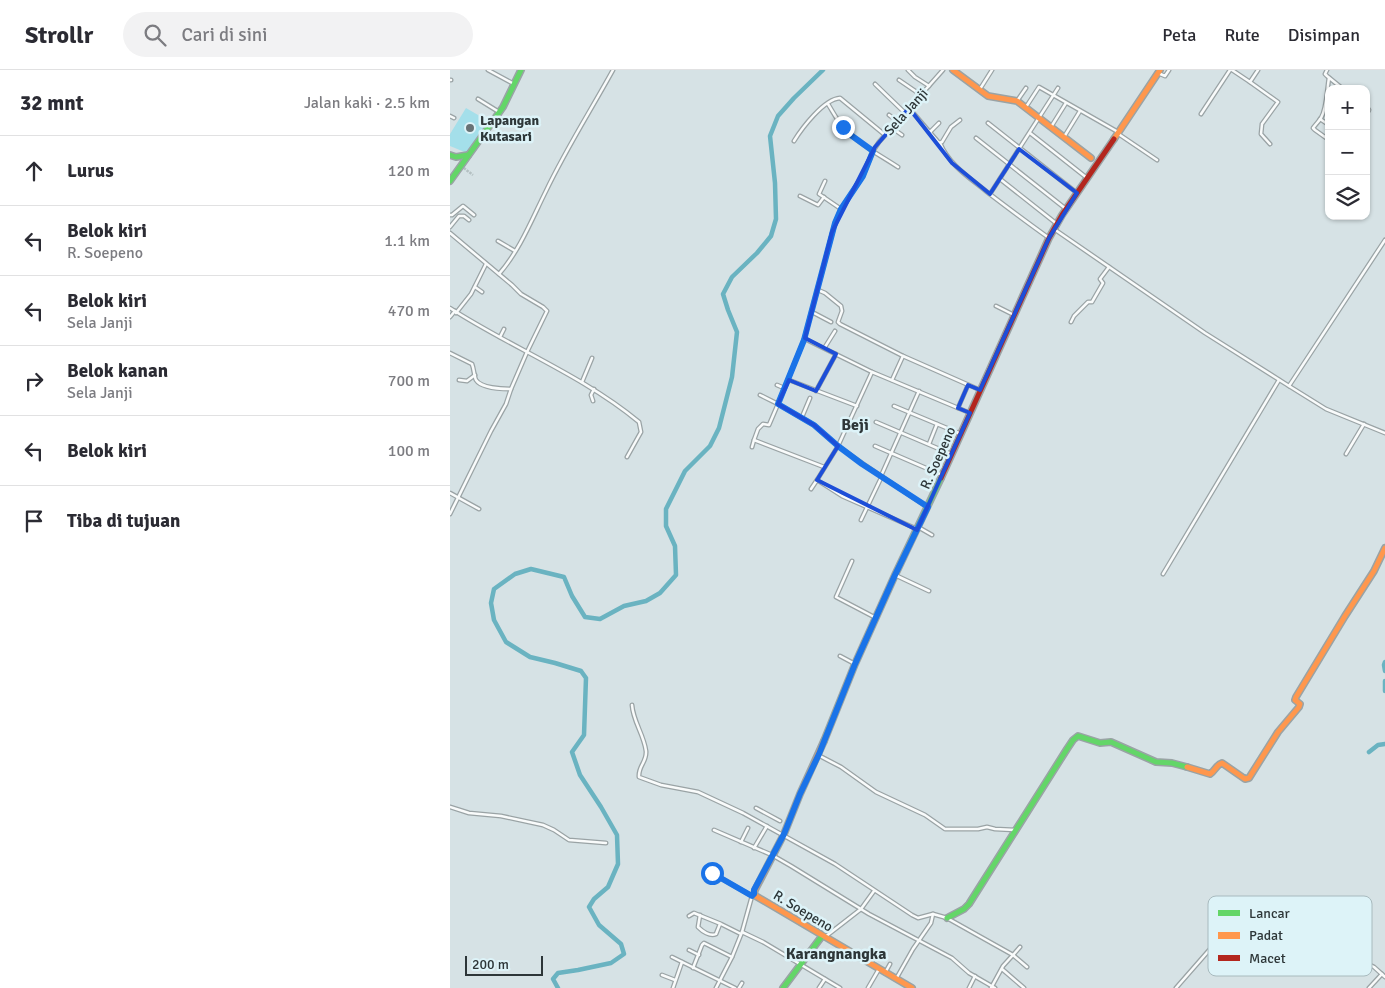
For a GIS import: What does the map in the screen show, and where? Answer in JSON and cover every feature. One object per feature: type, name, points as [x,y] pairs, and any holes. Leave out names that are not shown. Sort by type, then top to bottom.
[{"type":"street","points":[[488,70],[514,84]]},
{"type":"street","points":[[494,74],[496,70]]},
{"type":"street","points":[[450,181],[506,102],[521,70]]},
{"type":"street","points":[[499,274],[515,251],[550,183],[613,70]]},
{"type":"street","points":[[908,70],[929,86]]},
{"type":"street","name":"Sela Janji","points":[[754,440],[759,427],[763,424],[769,424],[805,338],[832,232],[841,209],[863,176],[873,151],[885,135],[944,70]]},
{"type":"street","points":[[953,70],[979,90],[992,97],[1017,100],[1092,158],[1094,167]]},
{"type":"street","points":[[979,90],[992,70]]},
{"type":"street","points":[[1159,72],[1165,76],[1169,70]]},
{"type":"street","points":[[1200,114],[1231,70],[1278,102],[1262,125],[1262,135],[1270,144]]},
{"type":"street","points":[[1250,82],[1258,70]]},
{"type":"street","points":[[1327,70],[1326,74],[1338,85]]},
{"type":"street","name":"R. Soepeno","points":[[912,988],[753,895],[754,890],[784,834],[786,824],[818,755],[855,664],[1049,238],[1076,193],[1159,72]]},
{"type":"street","points":[[1329,78],[1329,85]]},
{"type":"street","points":[[899,80],[921,95]]},
{"type":"street","points":[[875,84],[905,113]]},
{"type":"street","points":[[1026,107],[1039,87],[1118,132],[1157,160]]},
{"type":"street","points":[[1017,100],[1026,88]]},
{"type":"street","points":[[990,194],[1058,88]]},
{"type":"street","points":[[794,141],[812,118],[828,103],[840,98],[885,135]]},
{"type":"street","points":[[478,99],[499,112]]},
{"type":"street","points":[[828,103],[848,133],[898,168]]},
{"type":"street","points":[[1051,126],[1066,103]]},
{"type":"street","points":[[1325,103],[1324,112],[1313,129],[1325,137]]},
{"type":"street","points":[[909,108],[940,143],[942,150],[952,163],[969,179],[1049,238]]},
{"type":"street","points":[[1064,137],[1080,111]]},
{"type":"street","points":[[889,115],[897,122]]},
{"type":"street","points":[[450,116],[454,118]]},
{"type":"street","points":[[1320,119],[1325,122]]},
{"type":"street","points":[[940,143],[951,127],[960,120]]},
{"type":"street","points":[[930,132],[939,123]]},
{"type":"street","points":[[988,123],[1076,193]]},
{"type":"street","points":[[892,128],[902,135]]},
{"type":"street","points":[[1030,133],[1087,178]]},
{"type":"street","points":[[976,138],[1066,209]]},
{"type":"street","points":[[453,156],[468,155]]},
{"type":"street","points":[[453,156],[461,162],[461,166]]},
{"type":"street","points":[[1092,158],[1102,156]]},
{"type":"street","points":[[1000,179],[1055,227],[1109,267],[1205,333],[1326,408],[1385,433]]},
{"type":"street","points":[[825,181],[819,194],[841,209]]},
{"type":"street","points":[[800,196],[818,205],[824,197]]},
{"type":"street","points":[[450,215],[463,206],[474,215]]},
{"type":"street","points":[[450,227],[458,217],[464,216],[469,220]]},
{"type":"street","points":[[450,233],[521,294],[547,309],[506,404],[450,514]]},
{"type":"street","points":[[1289,386],[1385,240]]},
{"type":"street","points":[[498,242],[515,251]]},
{"type":"street","points":[[450,317],[475,287],[486,264]]},
{"type":"street","points":[[1071,322],[1073,317],[1088,301],[1092,302],[1103,283],[1100,279],[1109,267]]},
{"type":"street","points":[[475,287],[482,292]]},
{"type":"street","points":[[818,290],[841,306],[842,311],[838,322],[840,324],[903,356],[980,390]]},
{"type":"street","points":[[996,306],[1014,314]]},
{"type":"street","points":[[450,308],[582,382],[624,409],[639,422],[641,432],[627,457]]},
{"type":"street","points":[[812,312],[832,322]]},
{"type":"street","points":[[500,337],[504,329]]},
{"type":"street","points":[[825,347],[835,331]]},
{"type":"street","points":[[805,338],[872,372],[970,413]]},
{"type":"street","points":[[450,354],[472,364],[476,380],[482,384],[498,389],[511,389]]},
{"type":"street","points":[[816,391],[836,354]]},
{"type":"street","points":[[892,380],[903,356]]},
{"type":"street","points":[[582,382],[592,358]]},
{"type":"street","points":[[812,489],[838,446],[872,372]]},
{"type":"street","points":[[459,380],[467,381],[475,375]]},
{"type":"street","points":[[788,380],[856,406]]},
{"type":"street","points":[[1163,574],[1279,380]]},
{"type":"street","points":[[777,385],[784,388]]},
{"type":"street","points":[[958,408],[968,385]]},
{"type":"street","points":[[593,401],[591,396],[594,389]]},
{"type":"street","points":[[861,520],[919,391]]},
{"type":"street","points":[[760,395],[802,417],[838,446],[928,507]]},
{"type":"street","points":[[802,417],[810,398]]},
{"type":"street","points":[[894,406],[961,434]]},
{"type":"street","points":[[876,422],[952,454]]},
{"type":"street","points":[[929,444],[937,424]]},
{"type":"street","points":[[1346,454],[1364,424]]},
{"type":"street","points":[[752,447],[754,440],[824,467]]},
{"type":"street","points":[[875,446],[942,474]]},
{"type":"street","points":[[817,480],[842,496],[932,534]]},
{"type":"street","points":[[450,493],[479,509]]},
{"type":"street","points":[[947,918],[964,909],[969,904],[1067,749],[1078,736],[1100,743],[1111,742],[1156,762],[1172,763],[1210,774],[1219,763],[1222,763],[1245,779],[1248,778],[1257,767],[1263,754],[1278,732],[1299,707],[1300,704],[1295,700],[1296,697],[1374,571],[1385,548]]},
{"type":"street","points":[[852,560],[836,596],[876,618]]},
{"type":"street","points":[[895,575],[928,591]]},
{"type":"street","points":[[840,656],[855,664]]},
{"type":"street","points":[[632,706],[643,738],[646,754],[639,777],[661,785],[698,792],[784,834],[835,864],[916,917],[933,914],[947,918],[1013,956],[1027,968]]},
{"type":"street","points":[[818,755],[841,767],[876,792],[925,815],[945,829],[978,829],[986,827],[1015,830]]},
{"type":"street","points":[[452,808],[469,814],[501,816],[543,825],[567,839],[606,843]]},
{"type":"street","points":[[756,808],[780,821]]},
{"type":"street","points":[[754,848],[767,826]]},
{"type":"street","points":[[741,842],[748,828]]},
{"type":"street","points":[[714,830],[772,855],[861,909],[952,958],[993,987],[1002,969],[1020,947]]},
{"type":"street","points":[[712,873],[753,895],[742,933],[716,988]]},
{"type":"street","points":[[783,988],[824,937],[861,909],[874,891]]},
{"type":"street","points":[[689,916],[694,913],[700,915],[763,942],[840,988]]},
{"type":"street","points":[[896,979],[932,922],[933,914]]},
{"type":"street","points":[[700,915],[698,927],[707,934],[716,934],[721,924]]},
{"type":"street","points":[[693,968],[704,944],[732,957]]},
{"type":"street","points":[[689,950],[698,955]]},
{"type":"street","points":[[1176,988],[1208,951]]},
{"type":"street","points":[[672,958],[737,988],[742,983]]},
{"type":"street","points":[[673,988],[682,962]]},
{"type":"street","points":[[885,972],[890,964]]},
{"type":"street","points":[[1372,966],[1385,977]]},
{"type":"street","points":[[868,988],[879,969]]},
{"type":"street","points":[[1002,969],[1024,988]]},
{"type":"street","points":[[1369,988],[1382,974]]},
{"type":"street","points":[[662,975],[675,980]]},
{"type":"street","points":[[969,988],[975,976]]},
{"type":"street","points":[[819,988],[825,979]]},
{"type":"highlighted area","points":[[909,108],[952,163],[990,194],[1019,149],[1077,193],[1049,238],[980,390],[968,385],[958,408],[970,413],[917,530],[817,480],[838,446],[814,425],[778,404],[789,380],[816,391],[836,354],[805,338],[832,232],[875,147]]},
{"type":"shaded area","name":"Lapangan Kutasari","points":[[466,108],[490,122],[467,153],[450,146],[450,134]]},
{"type":"waterway","points":[[558,988],[553,979],[558,973],[611,963],[624,954],[621,944],[599,925],[589,907],[594,899],[608,887],[618,864],[617,835],[580,775],[572,752],[584,735],[586,678],[581,671],[530,657],[506,642],[494,620],[491,603],[494,589],[515,574],[531,569],[564,577],[572,596],[585,617],[600,619],[624,606],[646,601],[660,593],[676,575],[675,546],[666,526],[666,509],[685,471],[710,446],[719,428],[732,377],[737,332],[723,294],[732,277],[757,253],[771,236],[776,219],[775,183],[770,136],[778,116],[823,70]]},
{"type":"waterway","points":[[1385,662],[1385,671]]},
{"type":"waterway","points":[[1385,681],[1385,691]]},
{"type":"waterway","points":[[1369,752],[1378,745],[1385,744]]},
{"type":"tunnel","points":[[461,166],[473,175]]},
{"type":"traffic: fast","points":[[450,181],[503,107],[521,70]]},
{"type":"traffic: fast","points":[[450,155],[456,157],[468,155]]},
{"type":"traffic: fast","points":[[824,741],[855,664],[941,478]]},
{"type":"traffic: fast","points":[[947,918],[964,909],[969,904],[1067,749],[1078,736],[1100,743],[1111,742],[1156,762],[1172,763],[1187,767]]},
{"type":"traffic: fast","points":[[783,988],[822,936]]},
{"type":"traffic: slow","points":[[953,70],[988,96],[1017,101],[1091,158]]},
{"type":"traffic: slow","points":[[1114,139],[1160,70]]},
{"type":"traffic: slow","points":[[1187,767],[1210,774],[1222,763],[1245,779],[1249,778],[1278,732],[1299,707],[1300,704],[1295,700],[1296,697],[1374,571],[1385,548]]},
{"type":"traffic: slow","points":[[824,741],[784,834],[754,895],[912,988]]},
{"type":"traffic: jam","points":[[941,478],[1049,238],[1062,215],[1114,139]]},
{"type":"place","name":"Lapangan Kutasari","points":[[470,128]]},
{"type":"district","name":"Beji","points":[[855,425]]},
{"type":"district","name":"Karangnangka","points":[[836,954]]},
{"type":"route","points":[[712,873],[752,896],[754,894],[754,890],[784,834],[855,664],[928,507],[862,464],[814,425],[778,404],[804,340],[835,223],[841,209],[866,171],[873,151],[848,133],[843,127]]}]
